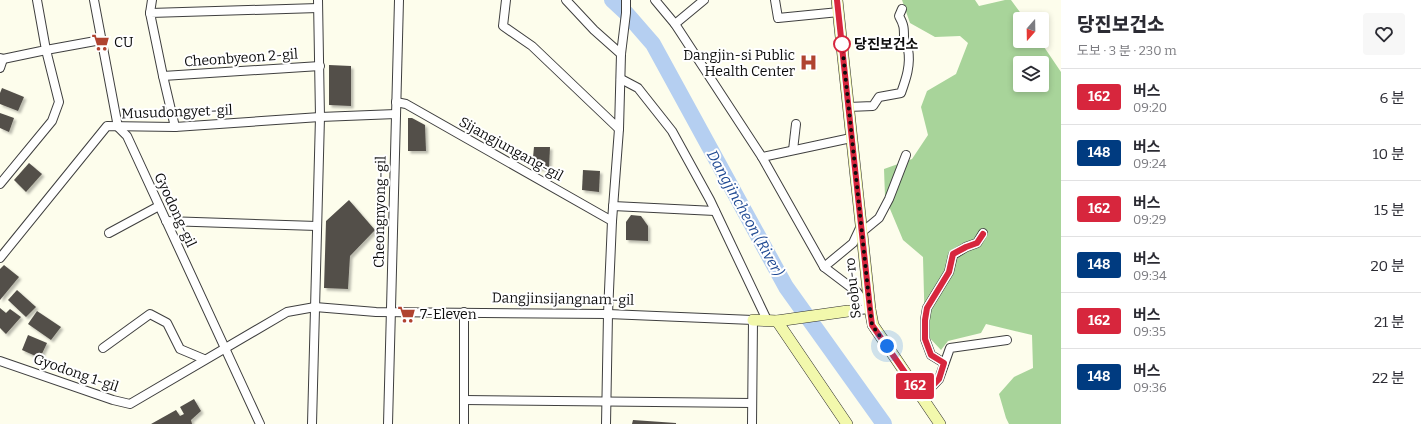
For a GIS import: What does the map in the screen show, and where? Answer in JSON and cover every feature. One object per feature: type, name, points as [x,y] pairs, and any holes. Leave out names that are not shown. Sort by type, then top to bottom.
[{"type":"main road","name":"Seobu-ro","points":[[837,0],[872,325],[940,424]]},
{"type":"main road","name":"Dangjinsijangnam-gil","points":[[753,320],[777,320],[848,311]]},
{"type":"main road","points":[[777,320],[847,424]]},
{"type":"street","points":[[0,184],[52,121],[59,102],[46,50],[37,0]]},
{"type":"street","name":"Gyodong-gil","points":[[94,0],[118,127],[127,136],[260,424]]},
{"type":"street","points":[[152,0],[150,13],[175,127]]},
{"type":"street","name":"Cheongnyong-gil","points":[[388,424],[399,0]]},
{"type":"street","points":[[506,0],[503,26],[532,46],[619,129]]},
{"type":"street","points":[[566,0],[594,30],[621,54]]},
{"type":"street","points":[[606,424],[608,314],[612,221],[619,129],[621,54],[626,0]]},
{"type":"street","points":[[654,0],[675,24],[762,157],[824,266],[857,292],[870,309]]},
{"type":"street","points":[[675,24],[704,0]]},
{"type":"street","points":[[775,0],[778,18],[839,12]]},
{"type":"street","name":"Cheonbyeon 2-gil","points":[[150,13],[318,4],[320,117]]},
{"type":"street","points":[[848,107],[873,106],[879,97],[900,93],[906,78],[909,64],[908,50],[904,38],[905,28],[899,16],[902,10]]},
{"type":"street","points":[[0,68],[2,59],[101,40]]},
{"type":"street","name":"Cheonbyeon 2-gil","points":[[163,76],[320,66]]},
{"type":"street","points":[[621,79],[638,88],[672,131],[715,211],[777,320]]},
{"type":"street","name":"Sijangjungang-gil","points":[[396,102],[406,104],[612,221]]},
{"type":"street","name":"Musudongyet-gil","points":[[1,254],[107,126],[175,127],[320,117],[396,114]]},
{"type":"street","points":[[312,424],[320,117]]},
{"type":"street","points":[[793,150],[796,124]]},
{"type":"street","points":[[762,157],[851,138]]},
{"type":"street","points":[[824,266],[853,243],[862,229],[879,218],[889,199],[906,155]]},
{"type":"street","points":[[109,233],[159,206]]},
{"type":"street","points":[[613,206],[715,211]]},
{"type":"street","points":[[166,221],[317,226]]},
{"type":"street","points":[[944,363],[931,355],[925,339],[925,320],[927,308],[949,272],[953,254],[977,243],[983,234]]},
{"type":"street","name":"Dangjinsijangnam-gil","points":[[225,349],[287,312],[315,307],[376,312],[608,314],[753,320]]},
{"type":"street","points":[[848,311],[870,309]]},
{"type":"street","points":[[464,312],[464,424]]},
{"type":"street","points":[[103,348],[150,314],[167,323],[180,349],[204,359]]},
{"type":"street","points":[[752,424],[753,320]]},
{"type":"street","points":[[922,397],[939,379],[950,348],[1007,340]]},
{"type":"street","name":"Gyodong 1-gil","points":[[0,361],[113,400],[130,404],[204,359],[225,349]]},
{"type":"street","points":[[464,400],[752,403]]},
{"type":"green space","points":[[902,0],[975,0],[979,6],[1011,0],[1020,12],[1013,12],[1013,48],[1045,48],[1061,72],[1061,424],[1009,424],[1006,418],[999,394],[1014,377],[1033,368],[1032,335],[986,324],[981,333],[948,341],[941,350],[925,333],[923,257],[903,240],[885,197],[884,169],[912,159],[928,135],[921,107],[927,91],[956,74],[968,43],[960,36],[935,37],[910,23]]},
{"type":"building","points":[[329,65],[351,66],[351,106],[329,105]]},
{"type":"building","points":[[2,88],[24,97],[18,111],[0,104],[0,93]]},
{"type":"building","points":[[0,113],[14,118],[9,132],[0,128]]},
{"type":"building","points":[[408,118],[412,118],[425,125],[426,151],[408,151]]},
{"type":"building","points":[[534,147],[550,147],[549,169],[532,168]]},
{"type":"building","points":[[29,163],[42,174],[26,192],[14,180]]},
{"type":"building","points":[[583,170],[600,171],[599,192],[582,190]]},
{"type":"building","points":[[349,200],[375,230],[350,256],[348,289],[324,288],[326,221]]},
{"type":"building","points":[[631,215],[641,216],[648,226],[648,241],[626,240],[626,222]]},
{"type":"building","points":[[4,265],[19,277],[0,300],[0,269]]},
{"type":"building","points":[[17,290],[36,307],[26,317],[8,300]]},
{"type":"building","points":[[0,308],[6,313],[10,309],[21,317],[6,334],[0,328]]},
{"type":"building","points":[[37,311],[61,327],[51,340],[28,324]]},
{"type":"building","points":[[28,335],[47,343],[40,358],[22,350]]},
{"type":"building","points":[[194,399],[201,411],[191,420],[192,424],[151,424],[176,410],[180,416],[184,414],[180,407]]},
{"type":"building","points":[[633,420],[676,423],[676,424],[632,424]]},
{"type":"waterway","name":"Dangjincheon (River)","points":[[612,0],[626,13],[653,44],[786,287],[884,424]]},
{"type":"bus line","name":"162","points":[[837,0],[872,325],[922,397],[939,379],[944,363],[931,355],[925,339],[925,320],[927,308],[949,272],[953,254],[977,243],[983,234]]},
{"type":"place","name":"CU","points":[[101,42]]},
{"type":"place","name":"당진보건소","points":[[842,44]]},
{"type":"place","name":"Dangjin-si Public Health Center","points":[[808,63]]},
{"type":"place","name":"7-Eleven","points":[[407,314]]},
{"type":"route","points":[[842,44],[872,325],[887,346]]}]
